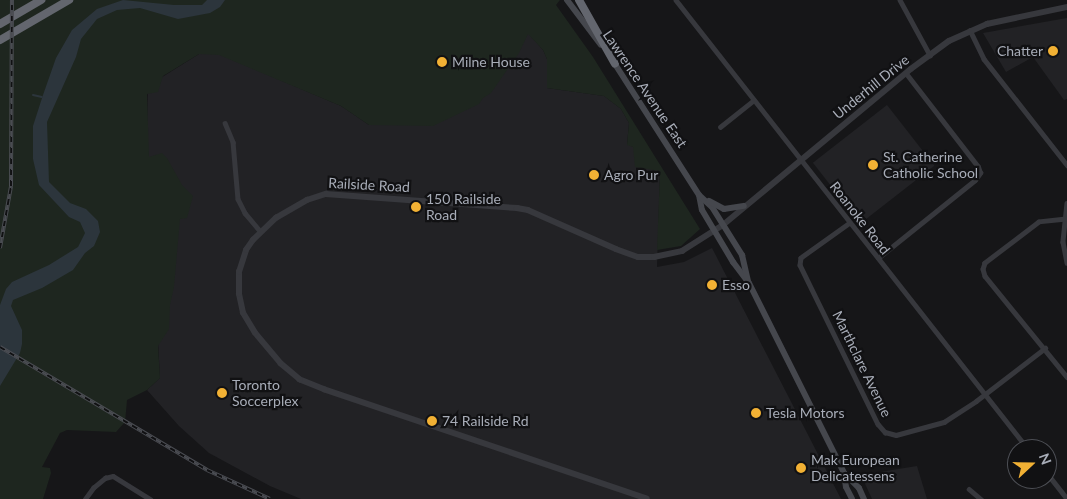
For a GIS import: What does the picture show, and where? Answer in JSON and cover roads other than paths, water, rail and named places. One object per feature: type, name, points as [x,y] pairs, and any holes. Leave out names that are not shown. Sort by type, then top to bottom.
[{"type":"highway","points":[[0,24],[41,0]]},
{"type":"highway","points":[[0,40],[68,0]]},
{"type":"highway","points":[[579,0],[615,64]]},
{"type":"main road","name":"Lawrence Avenue East","points":[[568,0],[615,64],[699,195],[712,207],[742,255],[749,283]]},
{"type":"main road","name":"Lawrence Avenue East","points":[[699,195],[702,210],[749,283],[844,473],[846,487],[852,499]]},
{"type":"main road","points":[[699,195],[724,209],[744,206]]},
{"type":"main road","name":"Lawrence Avenue East","points":[[844,473],[859,488],[864,499]]},
{"type":"street","name":"Roanoke Road","points":[[676,0],[1020,439]]},
{"type":"street","points":[[900,0],[930,55]]},
{"type":"street","name":"Underhill Drive","points":[[714,231],[930,55],[970,30],[987,24],[1067,7]]},
{"type":"street","points":[[970,30],[984,59],[1067,165]]},
{"type":"street","points":[[878,258],[975,180],[980,173],[978,167],[906,74]]},
{"type":"street","points":[[720,127],[754,100]]},
{"type":"street","points":[[225,123],[232,142],[238,199],[245,213],[260,230]]},
{"type":"street","name":"Railside Road","points":[[647,499],[300,380],[281,364],[255,333],[241,304],[238,284],[242,260],[260,230],[294,207],[316,196],[326,194],[528,210],[616,250],[638,256],[654,257],[682,250],[714,231]]},
{"type":"street","points":[[1067,204],[1063,250],[1067,263]]},
{"type":"street","points":[[1066,219],[1040,222],[985,263],[983,270],[985,276],[1067,377]]},
{"type":"street","name":"Marthclare Avenue","points":[[850,222],[801,258],[800,265],[881,428],[889,435],[896,435],[944,422],[985,394],[1045,348]]},
{"type":"street","points":[[85,499],[93,488],[105,478],[113,476],[150,499]]},
{"type":"street","points":[[1057,486],[1067,499]]},
{"type":"street","points":[[969,489],[982,499]]},
{"type":"waterway","points":[[33,95],[42,97]]},
{"type":"railway","points":[[0,248],[11,186],[12,0]]},
{"type":"railway","points":[[0,347],[207,470],[270,499]]},
{"type":"place","name":"Chatter","points":[[1053,51]]},
{"type":"place","name":"Milne House","points":[[442,62]]},
{"type":"place","name":"St. Catherine Catholic School","points":[[873,165]]},
{"type":"place","name":"Agro Pur","points":[[594,175]]},
{"type":"place","name":"150 Railside Road","points":[[416,207]]},
{"type":"place","name":"Esso","points":[[712,285]]},
{"type":"place","name":"Toronto Soccerplex","points":[[222,393]]},
{"type":"place","name":"Tesla Motors","points":[[756,413]]},
{"type":"place","name":"74 Railside Rd","points":[[432,421]]},
{"type":"place","name":"Mak European Delicatessens","points":[[801,468]]}]
